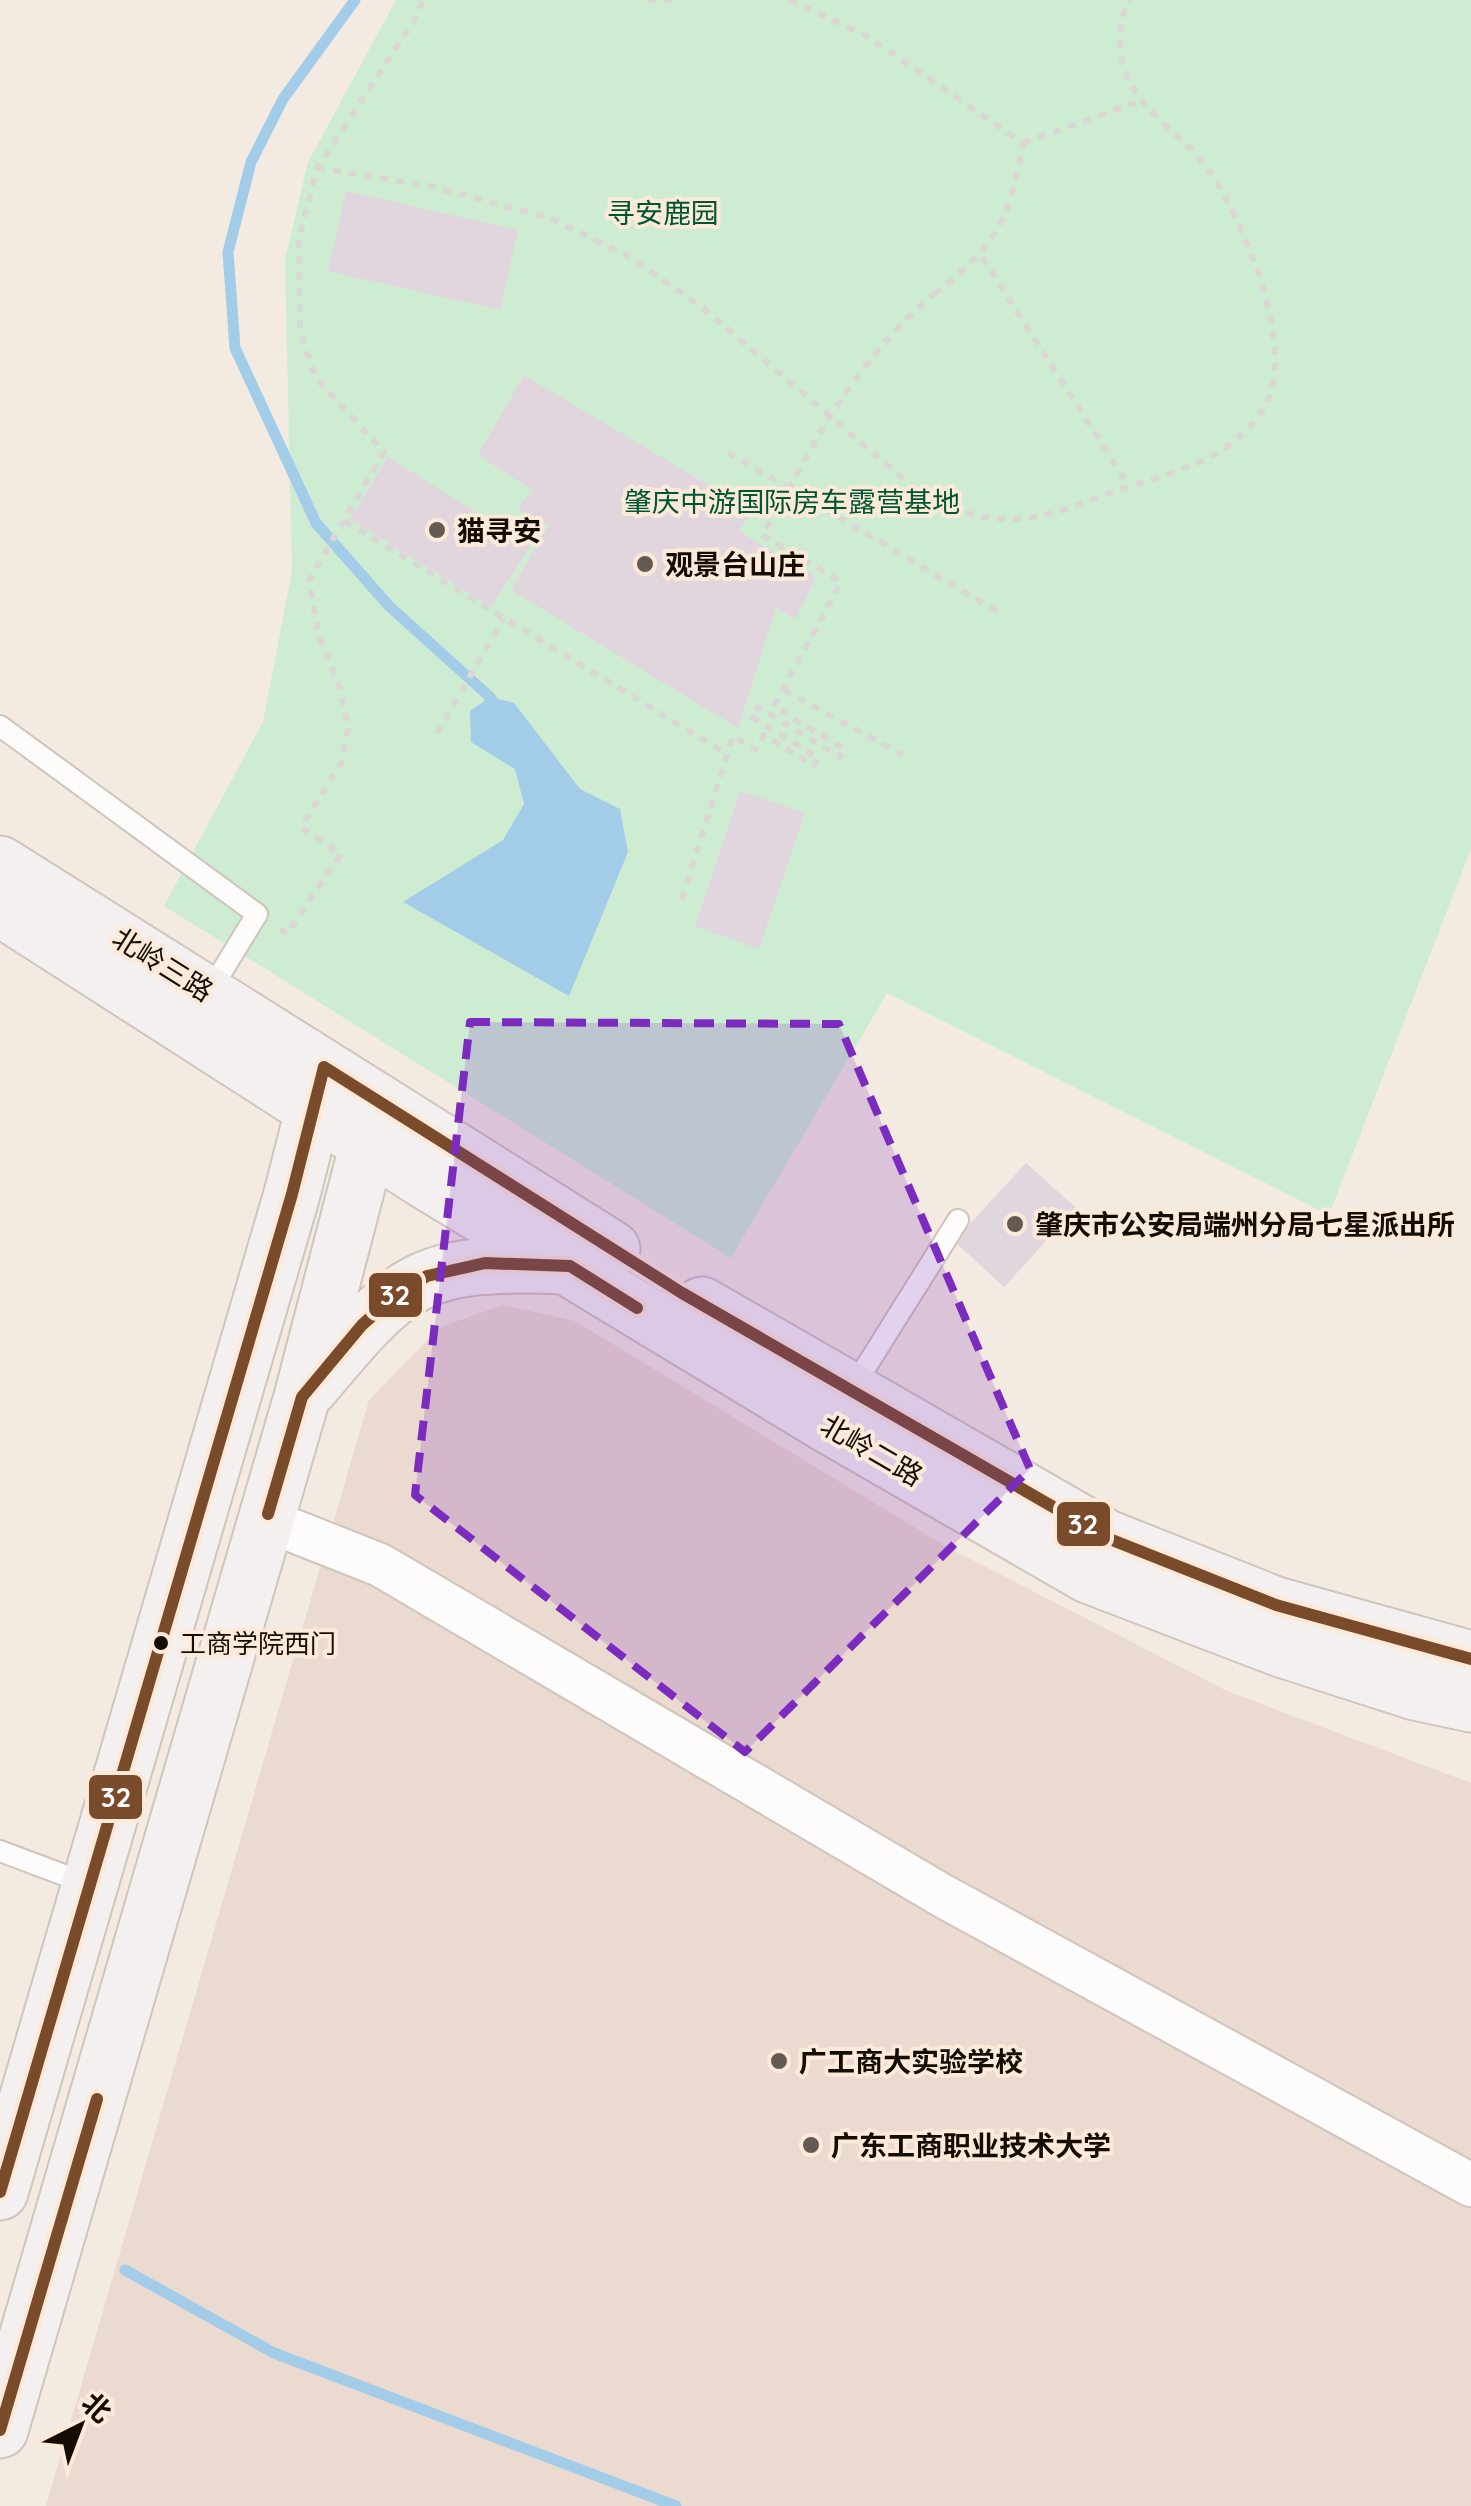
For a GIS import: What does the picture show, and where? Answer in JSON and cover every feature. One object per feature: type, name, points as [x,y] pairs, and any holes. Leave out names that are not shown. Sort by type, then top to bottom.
[{"type":"street","name":"北岭三路","points":[[0,864],[209,993],[319,1089]]},
{"type":"street","name":"北岭三路","points":[[0,908],[319,1089]]},
{"type":"street","name":"北岭二路","points":[[319,1089],[1107,1538],[1276,1605],[1471,1659]]},
{"type":"street","points":[[0,2192],[319,1089]]},
{"type":"street","name":"北岭二路","points":[[373,1123],[570,1266],[828,1425],[1088,1575],[1280,1649],[1415,1692],[1471,1704]]},
{"type":"street","points":[[0,2430],[302,1397],[373,1123]]},
{"type":"street","points":[[302,1397],[362,1325],[400,1292],[427,1276],[486,1263],[570,1266]]},
{"type":"street","points":[[266,1520],[380,1565],[943,1896],[1471,2185]]},
{"type":"lane","points":[[0,726],[257,914],[209,993]]},
{"type":"lane","points":[[851,1390],[958,1220]]},
{"type":"lane","points":[[0,1851],[90,1885]]},
{"type":"path","points":[[257,914],[287,934],[341,854],[301,827],[342,762],[348,729],[340,688],[319,636],[308,580],[384,452],[314,376],[300,328],[298,238],[317,168],[414,21],[423,0]]},
{"type":"path","points":[[649,0],[680,0]]},
{"type":"path","points":[[789,0],[864,35],[1024,142]]},
{"type":"path","points":[[317,168],[430,186],[550,218],[633,259],[703,308],[773,372],[927,499],[958,512],[1032,520],[1221,451],[1250,427],[1269,399],[1276,360],[1270,315],[1231,206],[1202,161],[1143,100],[1126,75],[1119,40],[1129,0]]},
{"type":"path","points":[[1024,142],[1143,100]]},
{"type":"path","points":[[682,899],[733,736],[756,750],[764,736],[814,766],[818,758],[752,717],[758,707],[840,757],[845,750],[774,706],[841,582],[762,535],[826,417],[881,344],[934,294],[982,257],[1001,225],[1017,179],[1024,142]]},
{"type":"path","points":[[982,257],[1129,486]]},
{"type":"path","points":[[728,452],[1000,613]]},
{"type":"path","points":[[345,521],[728,754]]},
{"type":"path","points":[[437,733],[504,618]]},
{"type":"path","points":[[784,690],[908,758]]},
{"type":"highlighted area","points":[[470,1022],[839,1024],[1030,1469],[745,1752],[415,1495]]},
{"type":"shaded area","name":"广东工商职业技术大学","points":[[503,1305],[575,1321],[947,1547],[1227,1691],[1471,1783],[1471,2506],[46,2506],[369,1400],[440,1327]]},
{"type":"green space","name":"肇庆中游国际房车露营基地","points":[[396,0],[1471,0],[1471,849],[1329,1215],[887,993],[731,1258],[164,906],[263,722],[292,571],[285,260],[308,162]]},
{"type":"water","points":[[490,697],[514,703],[580,789],[620,809],[628,852],[569,996],[403,902],[503,840],[524,804],[515,769],[471,742],[470,711]]},
{"type":"building","points":[[346,191],[518,230],[500,310],[328,271]]},
{"type":"building","points":[[524,375],[752,511],[739,531],[816,577],[796,619],[776,608],[738,728],[511,590],[548,526],[518,508],[532,490],[478,455]]},
{"type":"building","points":[[388,457],[530,546],[491,607],[350,519]]},
{"type":"building","points":[[740,791],[805,813],[759,949],[695,926]]},
{"type":"building","name":"肇庆市公安局端州分局七星派出所","points":[[1026,1163],[1076,1208],[1004,1287],[954,1241]]},
{"type":"waterway","points":[[355,0],[283,99],[251,162],[228,252],[235,348],[316,523],[389,606],[490,697],[497,709]]},
{"type":"waterway","points":[[125,2270],[274,2353],[676,2506]]},
{"type":"transit line","name":"32","points":[[0,2192],[292,1194],[324,1067],[682,1293],[1107,1538],[1276,1605],[1471,1659]]},
{"type":"transit line","name":"32","points":[[268,1514],[302,1397],[362,1325],[400,1291],[427,1276],[485,1263],[570,1266],[637,1308]]},
{"type":"transit line","name":"32","points":[[0,2430],[97,2099]]},
{"type":"place","name":"猫寻安","points":[[437,530]]},
{"type":"place","name":"观景台山庄","points":[[645,564]]},
{"type":"place","name":"肇庆市公安局端州分局七星派出所","points":[[1015,1224]]},
{"type":"place","name":"工商学院西门","points":[[161,1643]]},
{"type":"place","name":"广工商大实验学校","points":[[779,2061]]},
{"type":"place","name":"广东工商职业技术大学","points":[[811,2145]]},
{"type":"park label","name":"寻安鹿园","points":[[663,212]]}]
